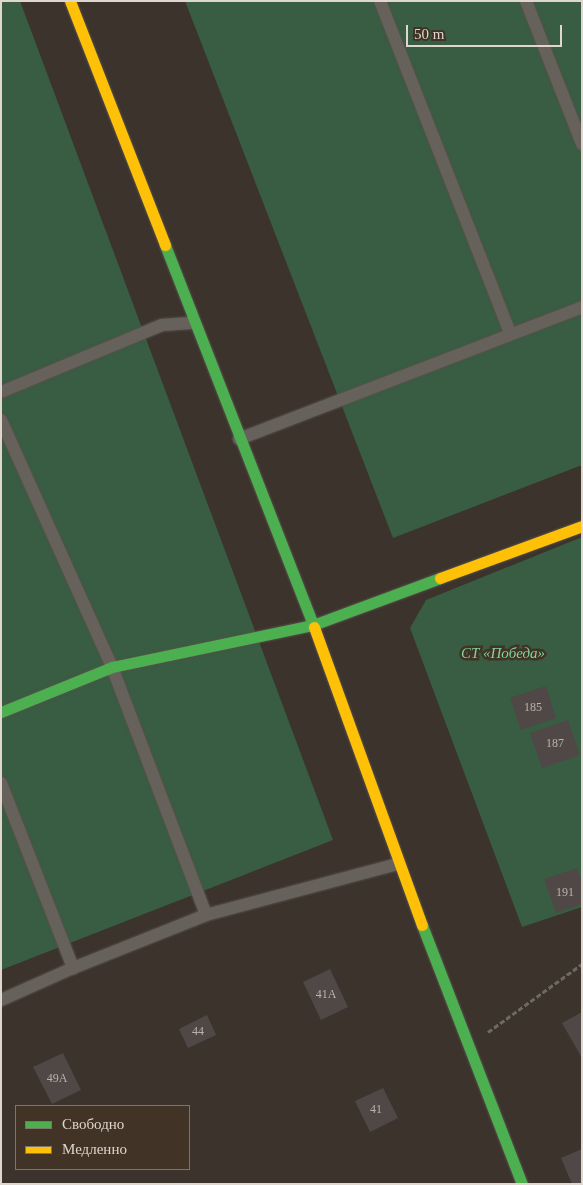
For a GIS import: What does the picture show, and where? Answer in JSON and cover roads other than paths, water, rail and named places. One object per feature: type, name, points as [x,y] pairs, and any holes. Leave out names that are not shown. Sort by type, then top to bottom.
[{"type":"street","points":[[70,1],[313,625],[398,864],[467,1047],[522,1184]]},
{"type":"street","points":[[1,712],[112,667],[313,625],[582,526]]},
{"type":"lane","points":[[380,1],[510,332]]},
{"type":"lane","points":[[526,1],[582,144]]},
{"type":"lane","points":[[239,439],[510,332],[582,307]]},
{"type":"lane","points":[[1,392],[162,325],[194,323]]},
{"type":"lane","points":[[1,420],[112,667],[206,915]]},
{"type":"lane","points":[[1,783],[73,968]]},
{"type":"lane","points":[[1,1000],[73,968],[206,915],[398,864]]},
{"type":"park label","name":"СТ «Победа»","points":[[503,654]]}]
